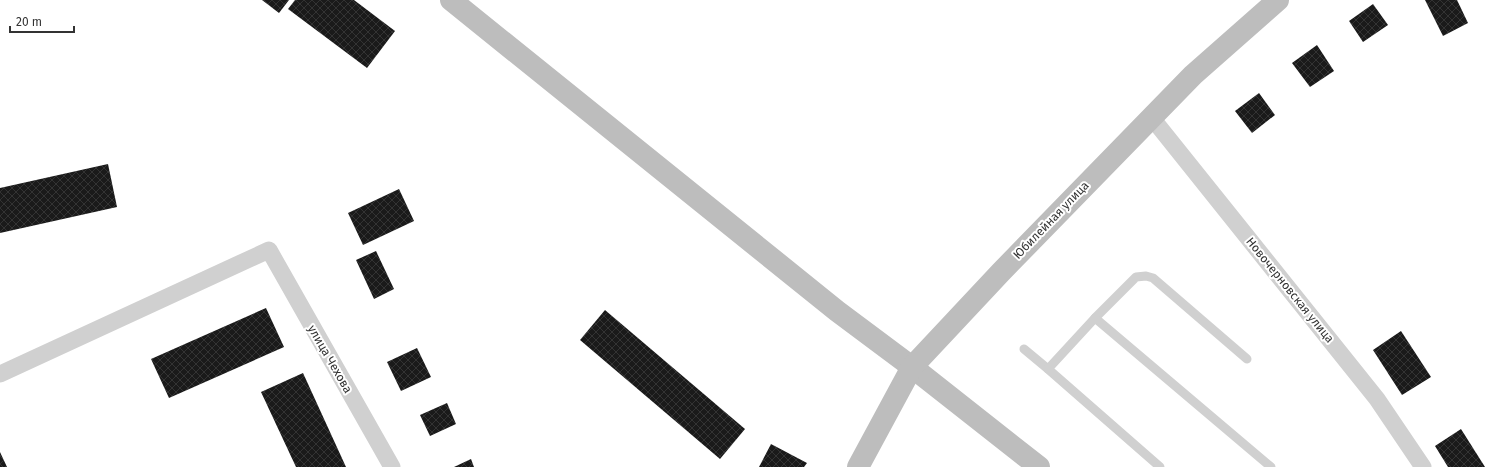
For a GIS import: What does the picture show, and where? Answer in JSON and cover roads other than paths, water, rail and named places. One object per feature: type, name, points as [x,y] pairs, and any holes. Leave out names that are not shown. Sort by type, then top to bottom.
[{"type":"main road","points":[[451,0],[831,306],[912,366],[1039,467]]},
{"type":"main road","name":"Юбилейная улица","points":[[858,467],[912,366],[1001,272],[1193,75],[1278,0]]},
{"type":"street","name":"Новочерновская улица","points":[[1152,118],[1377,399],[1423,467]]},
{"type":"street","name":"улица Чехова","points":[[0,374],[269,250],[392,467]]},
{"type":"lane","points":[[1048,369],[1095,318],[1136,277],[1146,276],[1153,278],[1247,359]]},
{"type":"lane","points":[[1095,318],[1271,467]]},
{"type":"lane","points":[[1024,348],[1160,467]]}]
